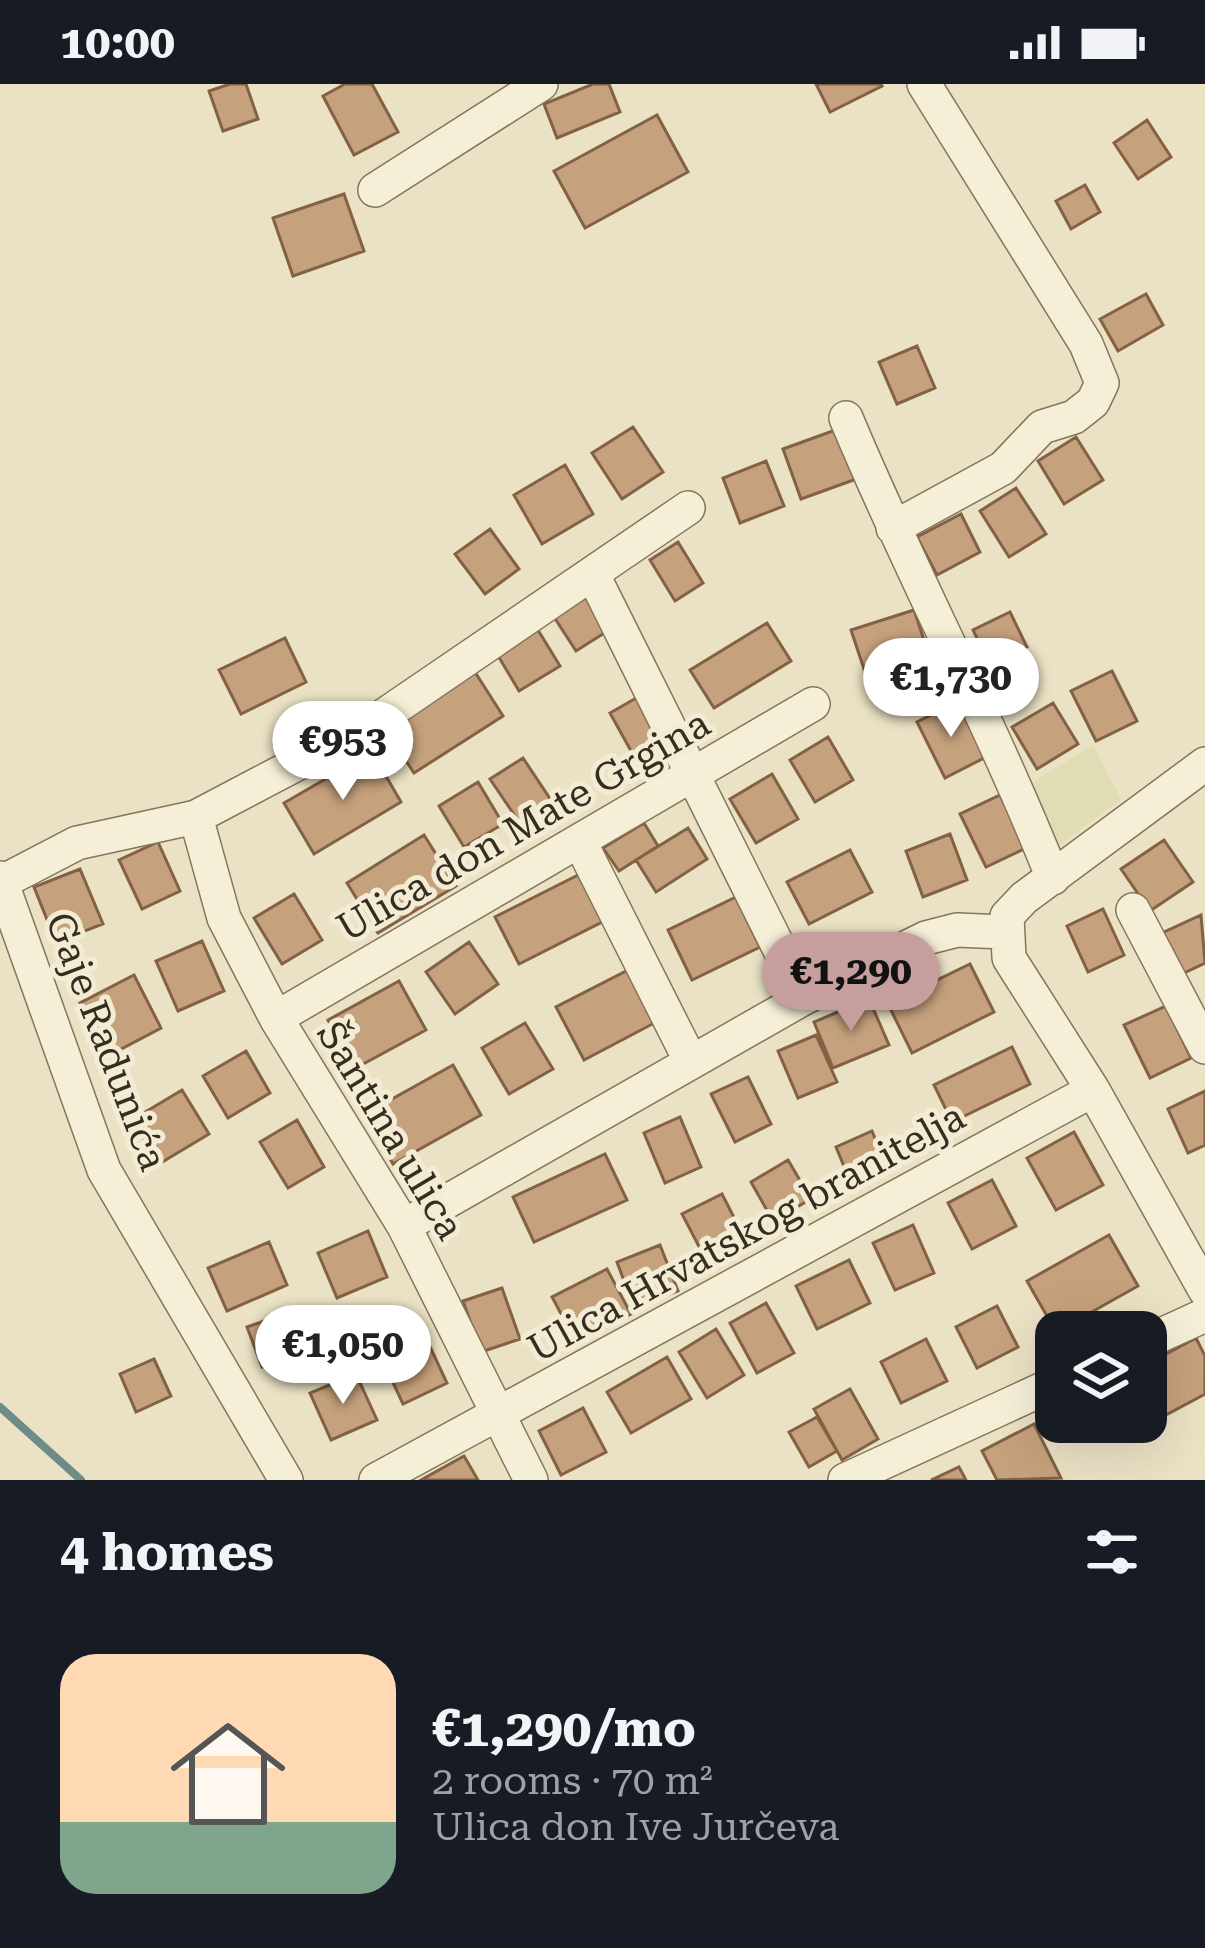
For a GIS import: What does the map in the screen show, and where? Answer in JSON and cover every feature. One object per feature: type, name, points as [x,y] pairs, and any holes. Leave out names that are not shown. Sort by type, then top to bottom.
[{"type":"street","points":[[375,190],[541,84]]},
{"type":"street","points":[[892,528],[1003,468],[1042,427],[1074,417],[1093,402],[1102,383],[1086,344],[928,90]]},
{"type":"street","points":[[846,418],[892,528],[1012,775],[1053,878]]},
{"type":"street","points":[[1,880],[77,843],[196,817],[367,727],[594,578],[688,508]]},
{"type":"street","points":[[594,578],[697,774],[804,998]]},
{"type":"street","name":"Ulica don Mate Grgina","points":[[276,1018],[812,704]]},
{"type":"street","points":[[1205,764],[1007,916],[1004,932],[1010,958],[1093,1090],[1205,1290]]},
{"type":"street","name":"Šantina ulica","points":[[196,817],[224,919],[276,1018],[404,1226],[531,1480]]},
{"type":"street","points":[[580,842],[690,1060]]},
{"type":"street","name":"Gaje Radunića","points":[[1,880],[104,1170],[286,1480]]},
{"type":"street","points":[[1133,910],[1205,1047]]},
{"type":"street","points":[[404,1226],[690,1060],[926,938],[957,931],[1004,932]]},
{"type":"street","name":"Ulica Hrvatskog branitelja","points":[[376,1480],[1093,1090]]},
{"type":"street","points":[[1167,1332],[1205,1315]]},
{"type":"street","points":[[845,1480],[1035,1394]]},
{"type":"shaded area","points":[[1093,745],[1121,799],[1057,847],[1026,786]]},
{"type":"building","points":[[246,84],[258,119],[223,131],[209,91]]},
{"type":"building","points":[[345,84],[372,84],[398,132],[354,155],[323,96]]},
{"type":"building","points":[[593,84],[609,84],[620,112],[557,138],[544,104]]},
{"type":"building","points":[[816,84],[881,84],[882,86],[830,112]]},
{"type":"building","points":[[657,115],[688,172],[585,228],[554,171]]},
{"type":"building","points":[[1147,120],[1171,157],[1138,179],[1114,143]]},
{"type":"building","points":[[1085,185],[1100,212],[1071,229],[1056,201]]},
{"type":"building","points":[[344,194],[364,251],[293,276],[273,218]]},
{"type":"building","points":[[1146,294],[1163,325],[1118,351],[1100,319]]},
{"type":"building","points":[[917,346],[935,388],[897,404],[879,362]]},
{"type":"building","points":[[633,427],[663,472],[622,499],[592,453]]},
{"type":"building","points":[[841,428],[859,478],[801,499],[783,449]]},
{"type":"building","points":[[1076,437],[1103,480],[1064,504],[1038,461]]},
{"type":"building","points":[[766,461],[784,506],[740,523],[723,478]]},
{"type":"building","points":[[565,465],[593,514],[542,544],[514,495]]},
{"type":"building","points":[[1016,488],[1046,534],[1009,557],[980,511]]},
{"type":"building","points":[[961,514],[980,552],[937,575],[917,537]]},
{"type":"building","points":[[490,529],[519,569],[485,594],[455,554]]},
{"type":"building","points":[[678,542],[703,583],[675,601],[650,560]]},
{"type":"building","points":[[589,596],[609,630],[576,651],[554,617]]},
{"type":"building","points":[[914,610],[927,649],[864,669],[851,630]]},
{"type":"building","points":[[1010,612],[1027,647],[990,665],[973,630]]},
{"type":"building","points":[[767,623],[791,661],[714,708],[690,670]]},
{"type":"building","points":[[538,630],[560,666],[519,691],[497,654]]},
{"type":"building","points":[[285,638],[306,682],[241,714],[219,670]]},
{"type":"building","points":[[1112,671],[1137,721],[1096,741],[1071,691]]},
{"type":"building","points":[[475,672],[503,716],[414,773],[385,729]]},
{"type":"building","points":[[645,693],[672,740],[636,760],[610,713]]},
{"type":"building","points":[[958,702],[986,757],[945,778],[917,722]]},
{"type":"building","points":[[1053,703],[1078,744],[1037,769],[1012,727]]},
{"type":"building","points":[[828,737],[853,780],[815,802],[790,760]]},
{"type":"building","points":[[372,752],[401,802],[314,854],[284,803]]},
{"type":"building","points":[[523,758],[551,800],[519,822],[490,779]]},
{"type":"building","points":[[772,774],[798,819],[756,843],[730,799]]},
{"type":"building","points":[[478,782],[503,824],[464,847],[439,806]]},
{"type":"building","points":[[1000,795],[1026,848],[986,867],[960,814]]},
{"type":"building","points":[[644,823],[658,846],[619,871],[603,848]]},
{"type":"building","points":[[688,828],[707,859],[656,892],[636,860]]},
{"type":"building","points":[[950,834],[967,880],[923,897],[906,851]]},
{"type":"building","points":[[424,835],[456,886],[378,933],[347,883]]},
{"type":"building","points":[[1164,840],[1193,882],[1150,911],[1121,869]]},
{"type":"building","points":[[158,842],[180,891],[142,909],[119,860]]},
{"type":"building","points":[[850,850],[872,892],[809,924],[787,882]]},
{"type":"building","points":[[80,869],[103,924],[56,942],[34,887]]},
{"type":"building","points":[[582,873],[606,920],[519,964],[495,917]]},
{"type":"building","points":[[294,894],[322,940],[282,964],[254,918]]},
{"type":"building","points":[[736,897],[760,947],[692,980],[668,930]]},
{"type":"building","points":[[1103,909],[1124,955],[1088,972],[1067,926]]},
{"type":"building","points":[[1201,915],[1205,963],[1182,974],[1162,933]]},
{"type":"building","points":[[202,941],[224,991],[178,1011],[156,961]]},
{"type":"building","points":[[469,942],[498,984],[455,1014],[426,972]]},
{"type":"building","points":[[970,964],[994,1012],[912,1053],[888,1004]]},
{"type":"building","points":[[632,968],[660,1020],[584,1060],[556,1007]]},
{"type":"building","points":[[134,975],[161,1028],[108,1056],[80,1003]]},
{"type":"building","points":[[399,981],[426,1030],[354,1069],[328,1020]]},
{"type":"building","points":[[869,999],[889,1045],[833,1068],[814,1022]]},
{"type":"building","points":[[1166,1006],[1191,1058],[1150,1078],[1124,1025]]},
{"type":"building","points":[[525,1023],[553,1069],[509,1094],[482,1048]]},
{"type":"building","points":[[816,1035],[837,1082],[798,1098],[778,1051]]},
{"type":"building","points":[[1012,1047],[1030,1084],[952,1122],[934,1085]]},
{"type":"building","points":[[246,1051],[270,1093],[228,1118],[203,1076]]},
{"type":"building","points":[[453,1065],[481,1115],[393,1164],[365,1114]]},
{"type":"building","points":[[748,1077],[771,1124],[735,1142],[711,1094]]},
{"type":"building","points":[[182,1090],[209,1134],[159,1164],[132,1120]]},
{"type":"building","points":[[1205,1091],[1205,1145],[1188,1153],[1168,1109]]},
{"type":"building","points":[[680,1117],[701,1167],[665,1183],[644,1133]]},
{"type":"building","points":[[297,1120],[324,1167],[288,1188],[260,1142]]},
{"type":"building","points":[[872,1131],[884,1160],[848,1176],[836,1147]]},
{"type":"building","points":[[1074,1132],[1103,1185],[1056,1210],[1027,1158]]},
{"type":"building","points":[[605,1154],[627,1200],[534,1242],[513,1197]]},
{"type":"building","points":[[788,1160],[811,1199],[773,1221],[751,1182]]},
{"type":"building","points":[[992,1180],[1016,1226],[972,1249],[948,1203]]},
{"type":"building","points":[[722,1194],[745,1239],[706,1260],[682,1214]]},
{"type":"building","points":[[913,1225],[934,1273],[895,1290],[873,1243]]},
{"type":"building","points":[[368,1231],[387,1277],[337,1298],[318,1253]]},
{"type":"building","points":[[1109,1235],[1138,1286],[1093,1311],[1044,1311],[1027,1281]]},
{"type":"building","points":[[269,1242],[287,1285],[227,1311],[208,1268]]},
{"type":"building","points":[[660,1245],[678,1291],[634,1308],[617,1262]]},
{"type":"building","points":[[849,1260],[870,1303],[817,1329],[796,1286]]},
{"type":"building","points":[[607,1269],[631,1314],[576,1342],[552,1297]]},
{"type":"building","points":[[502,1288],[520,1339],[481,1352],[463,1301]]},
{"type":"building","points":[[766,1303],[794,1353],[757,1373],[730,1323]]},
{"type":"building","points":[[997,1306],[1018,1347],[977,1368],[956,1327]]},
{"type":"building","points":[[301,1308],[315,1347],[262,1367],[247,1327]]},
{"type":"building","points":[[716,1329],[744,1375],[707,1398],[679,1352]]},
{"type":"building","points":[[425,1336],[447,1383],[403,1404],[381,1357]]},
{"type":"building","points":[[1196,1338],[1205,1356],[1205,1394],[1167,1414],[1167,1354]]},
{"type":"building","points":[[926,1339],[947,1381],[901,1403],[881,1362]]},
{"type":"building","points":[[667,1357],[691,1399],[631,1433],[607,1392]]},
{"type":"building","points":[[154,1359],[171,1396],[136,1412],[120,1374]]},
{"type":"building","points":[[356,1374],[377,1420],[331,1440],[310,1393]]},
{"type":"building","points":[[850,1389],[878,1439],[842,1460],[814,1409]]},
{"type":"building","points":[[583,1408],[606,1452],[561,1475],[539,1431]]},
{"type":"building","points":[[817,1417],[837,1451],[809,1467],[789,1432]]},
{"type":"building","points":[[1034,1424],[1035,1443],[1044,1443],[1061,1478],[997,1480],[982,1451]]},
{"type":"building","points":[[464,1456],[478,1480],[421,1480]]},
{"type":"building","points":[[959,1467],[966,1480],[931,1480]]},
{"type":"waterway","points":[[0,1407],[81,1480]]}]
